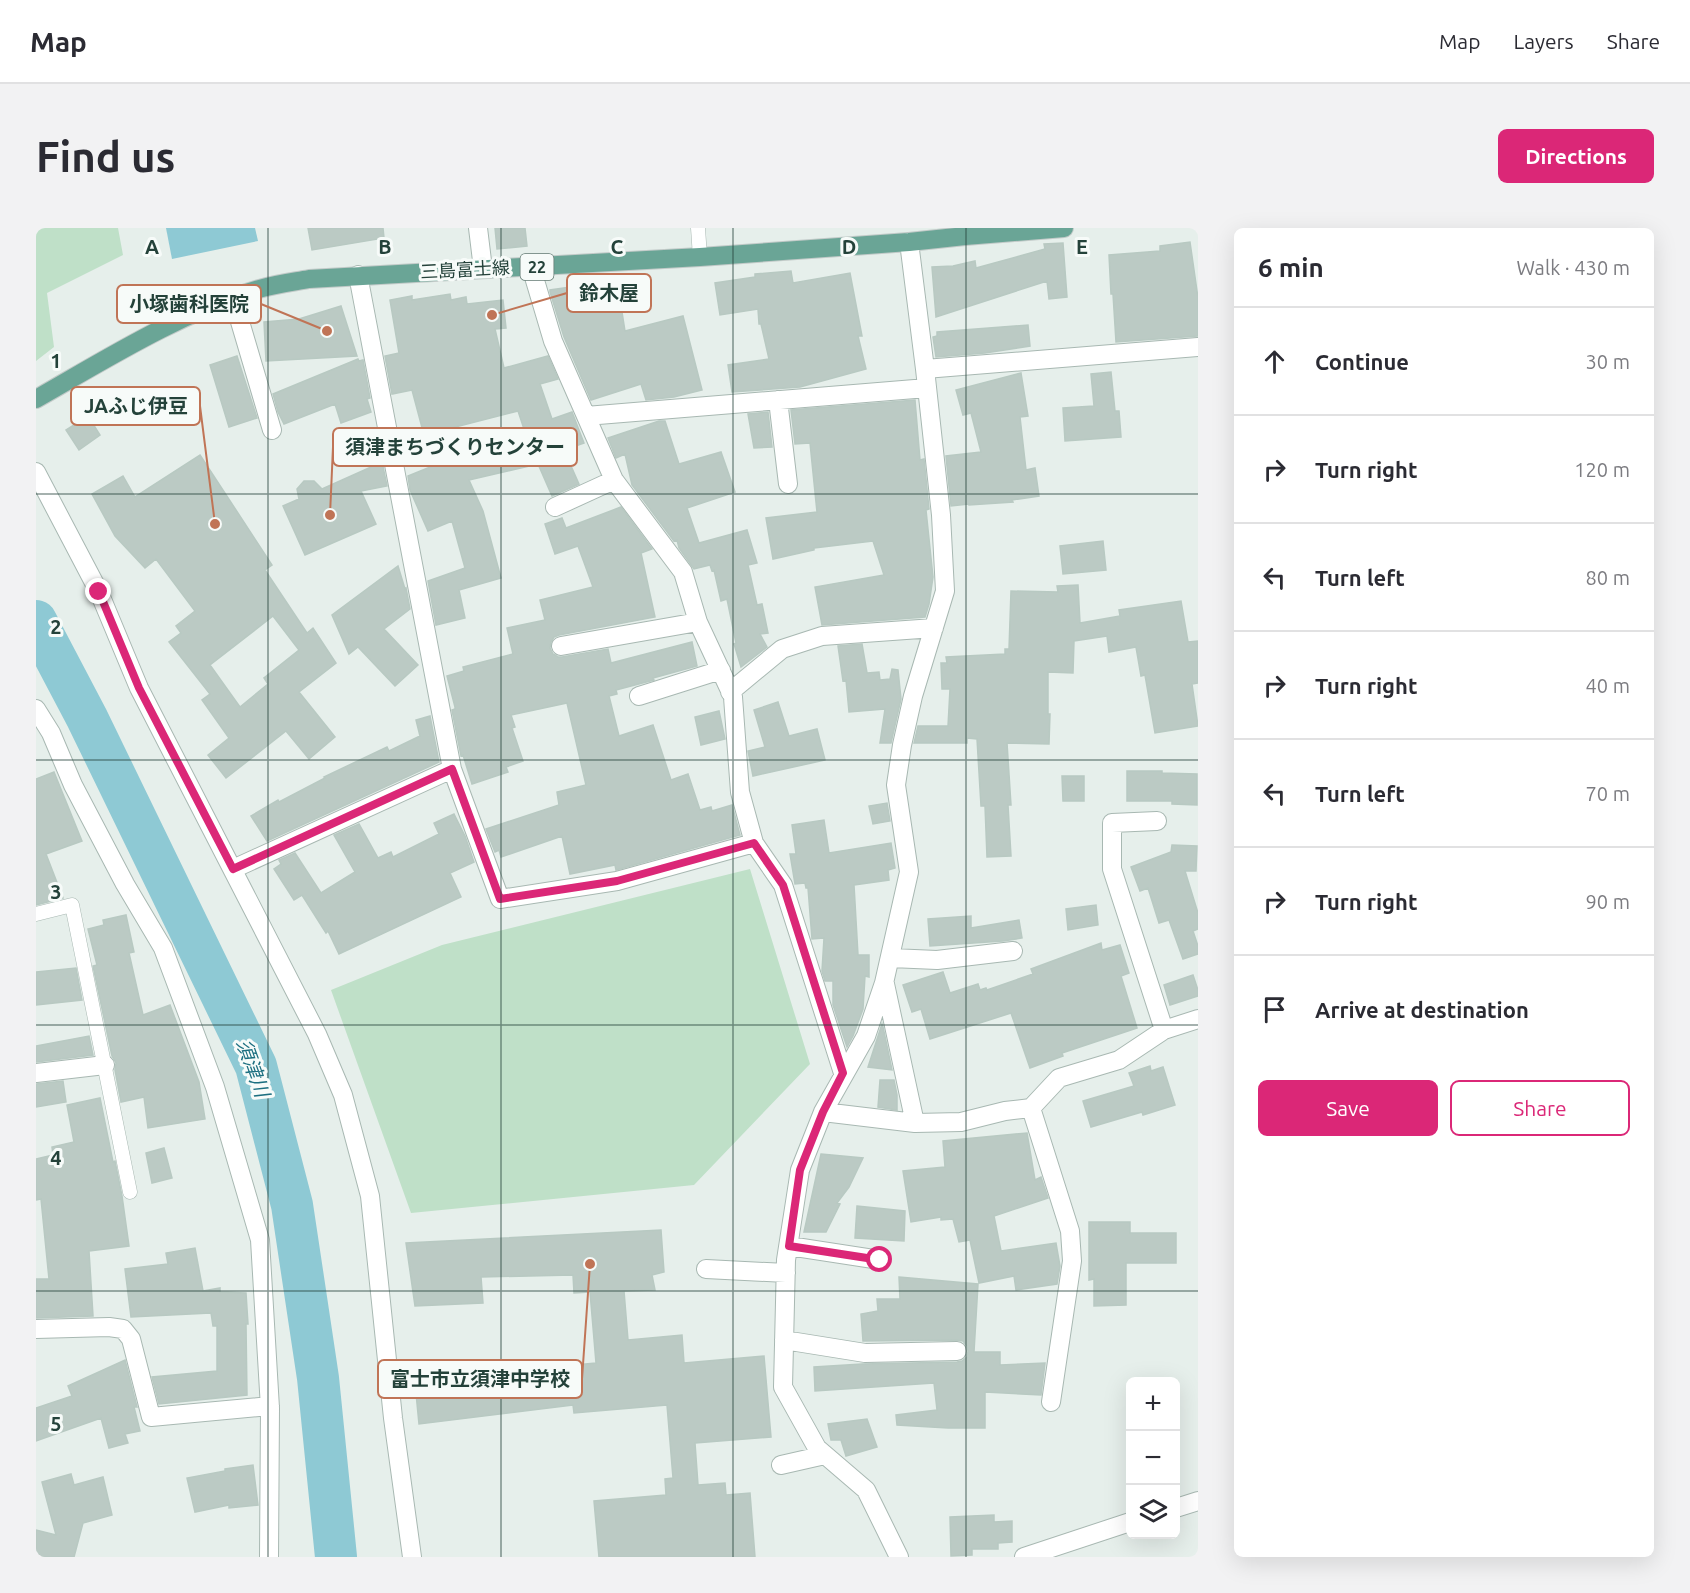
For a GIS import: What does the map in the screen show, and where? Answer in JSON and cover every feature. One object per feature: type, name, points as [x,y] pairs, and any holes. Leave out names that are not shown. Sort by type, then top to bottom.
[{"type":"main road","name":"三島富士線","points":[[36,399],[200,309],[261,288],[309,279],[700,257],[909,242],[965,232],[1064,228]]},
{"type":"street","points":[[478,228],[483,268]]},
{"type":"street","points":[[899,1557],[866,1490],[817,1448],[783,1386],[786,1273],[800,1170],[823,1112],[866,1036],[891,958],[909,872],[896,785],[913,696],[945,591],[941,515],[909,242]]},
{"type":"street","points":[[531,267],[553,341],[614,480],[683,572],[698,622],[733,697],[740,792],[754,843],[783,885],[843,1073]]},
{"type":"street","points":[[358,276],[452,769],[500,899],[617,881],[754,843]]},
{"type":"street","points":[[233,298],[272,430]]},
{"type":"street","points":[[925,369],[1198,347]]},
{"type":"street","points":[[586,416],[927,388]]},
{"type":"street","points":[[778,400],[788,484]]},
{"type":"street","points":[[36,472],[99,592],[139,688],[317,1034],[343,1095],[370,1196],[393,1418],[412,1557]]},
{"type":"street","points":[[555,507],[614,480]]},
{"type":"street","points":[[561,646],[698,622]]},
{"type":"street","points":[[730,692],[782,650],[822,636],[934,628]]},
{"type":"street","points":[[639,696],[721,670]]},
{"type":"street","points":[[36,709],[51,733],[73,785],[125,884],[163,948],[215,1087],[261,1240],[270,1407],[269,1557]]},
{"type":"street","points":[[233,869],[452,769]]},
{"type":"street","points":[[1157,821],[1112,823],[1112,869],[1164,1030]]},
{"type":"street","points":[[891,958],[937,960],[1013,951]]},
{"type":"street","points":[[884,983],[915,1123]]},
{"type":"street","points":[[823,1112],[915,1123],[961,1122],[1005,1111],[1031,1108],[1059,1078],[1119,1060],[1164,1030],[1198,1019]]},
{"type":"street","points":[[36,1073],[105,1065]]},
{"type":"street","points":[[1031,1108],[1070,1231],[1072,1261],[1051,1402]]},
{"type":"street","points":[[789,1246],[880,1260]]},
{"type":"street","points":[[706,1269],[786,1273]]},
{"type":"street","points":[[36,1329],[109,1327],[123,1329],[131,1339],[151,1417],[270,1407]]},
{"type":"street","points":[[784,1341],[865,1353],[957,1351]]},
{"type":"street","points":[[781,1466],[825,1455]]},
{"type":"street","points":[[1180,1507],[1198,1501]]},
{"type":"street","points":[[1024,1557],[1126,1524]]},
{"type":"lane","points":[[698,228],[700,257]]},
{"type":"lane","points":[[36,914],[72,905],[130,1192]]},
{"type":"green space","points":[[36,228],[118,228],[123,255],[47,293],[54,347],[36,361]]},
{"type":"green space","points":[[750,869],[810,1064],[694,1185],[411,1213],[331,990],[442,945]]},
{"type":"water","points":[[166,228],[255,228],[258,241],[172,259]]},
{"type":"building","points":[[308,228],[383,228],[384,238],[312,250]]},
{"type":"building","points":[[495,228],[525,228],[527,246],[497,249]]},
{"type":"building","points":[[1190,242],[1198,298],[1198,336],[1116,342],[1109,255],[1160,251],[1160,246]]},
{"type":"building","points":[[1063,243],[1067,297],[1049,299],[1047,281],[936,317],[932,267],[953,266],[975,261],[976,268],[1045,249],[1044,244]]},
{"type":"building","points":[[791,271],[793,283],[850,273],[862,336],[858,336],[866,369],[800,387],[732,392],[728,365],[769,359],[761,324],[759,324],[758,309],[720,315],[715,283],[755,277],[755,274]]},
{"type":"building","points":[[570,287],[571,291],[586,288],[587,298],[619,293],[625,331],[683,316],[702,390],[674,397],[646,400],[641,384],[591,400],[564,337],[550,292],[550,290]]},
{"type":"building","points":[[450,294],[451,300],[466,297],[467,304],[503,300],[506,328],[495,329],[504,368],[548,356],[558,379],[540,384],[552,419],[572,412],[584,443],[564,450],[579,484],[552,496],[538,464],[469,480],[483,511],[501,578],[459,590],[465,618],[436,625],[428,581],[465,568],[452,521],[428,531],[410,490],[408,476],[524,429],[518,411],[424,435],[412,390],[392,394],[385,356],[399,353],[390,300],[412,296],[412,300]]},
{"type":"building","points":[[341,306],[357,356],[266,361],[264,322],[299,319]]},
{"type":"building","points":[[1028,325],[1030,346],[936,357],[933,337],[937,336],[937,332]]},
{"type":"building","points":[[237,356],[257,418],[229,427],[210,365]]},
{"type":"building","points":[[358,359],[363,360],[370,398],[367,399],[371,412],[341,423],[335,404],[284,424],[273,394]]},
{"type":"building","points":[[1111,372],[1115,411],[1119,411],[1121,437],[1065,441],[1063,408],[1094,406],[1091,374]]},
{"type":"building","points":[[1021,373],[1028,416],[1020,417],[1026,470],[1035,468],[1039,496],[1012,500],[1013,502],[951,506],[946,456],[981,452],[971,413],[963,415],[956,390]]},
{"type":"building","points":[[915,400],[920,460],[924,459],[929,509],[926,510],[933,577],[925,617],[822,625],[815,587],[884,575],[873,541],[814,548],[814,550],[773,559],[766,518],[817,512],[810,443],[795,444],[791,410]]},
{"type":"building","points":[[768,412],[772,447],[754,448],[748,414]]},
{"type":"building","points":[[88,416],[100,435],[79,450],[66,430]]},
{"type":"building","points":[[665,421],[679,464],[721,452],[735,492],[687,508],[699,543],[747,530],[757,563],[748,565],[757,605],[762,604],[768,633],[760,634],[767,647],[741,667],[734,644],[736,643],[727,599],[721,601],[714,570],[712,571],[710,565],[694,569],[679,548],[677,540],[674,541],[632,485],[625,454],[616,458],[608,438]]},
{"type":"building","points":[[200,455],[272,565],[265,570],[307,633],[313,628],[336,663],[299,692],[335,737],[309,759],[286,731],[226,778],[208,755],[229,738],[202,700],[210,694],[169,642],[181,633],[176,626],[195,611],[156,559],[145,568],[115,536],[92,494],[123,476],[135,497]],"holes":[[[273,616],[299,650],[264,678],[268,684],[240,707],[210,665]]]},
{"type":"building","points":[[382,462],[387,486],[361,491],[376,524],[305,555],[283,506],[299,499],[297,489],[304,481],[314,481],[322,489]]},
{"type":"building","points":[[621,507],[652,549],[641,553],[655,617],[559,635],[554,637],[550,648],[558,657],[608,649],[611,663],[692,642],[697,666],[616,690],[617,694],[609,696],[619,736],[653,725],[671,780],[688,774],[700,810],[711,807],[712,811],[732,805],[740,835],[616,870],[615,865],[570,874],[562,836],[501,857],[499,850],[495,852],[486,829],[559,805],[557,792],[586,785],[567,703],[511,715],[515,727],[512,728],[523,761],[506,767],[508,772],[472,784],[463,755],[461,756],[452,710],[455,707],[447,676],[464,671],[463,667],[513,654],[507,628],[545,620],[540,600],[593,587],[578,546],[555,554],[545,524],[562,518],[566,528]]},
{"type":"building","points":[[1103,541],[1106,570],[1063,574],[1060,546]]},
{"type":"building","points":[[398,566],[410,609],[384,629],[418,665],[395,686],[358,647],[349,654],[332,615]]},
{"type":"building","points":[[1078,585],[1080,623],[1120,616],[1119,610],[1181,601],[1188,642],[1198,641],[1198,683],[1192,684],[1198,726],[1155,733],[1145,675],[1141,676],[1136,647],[1109,652],[1107,636],[1074,641],[1073,673],[1048,672],[1049,744],[1007,743],[1011,805],[1008,805],[1011,856],[987,857],[985,806],[981,806],[977,739],[967,738],[967,743],[914,743],[918,726],[948,726],[950,689],[942,689],[941,663],[947,663],[946,657],[1005,654],[1005,649],[1009,649],[1011,591],[1058,592],[1057,586]]},
{"type":"building","points":[[862,644],[867,673],[879,672],[880,680],[890,679],[892,669],[898,670],[901,699],[891,743],[880,743],[885,709],[849,712],[846,680],[843,681],[838,646]]},
{"type":"building","points":[[778,702],[789,736],[817,729],[825,760],[753,776],[748,751],[765,747],[754,710]]},
{"type":"building","points":[[719,711],[725,739],[701,745],[695,717]]},
{"type":"building","points":[[430,716],[439,762],[267,841],[251,816],[278,800],[279,802],[324,777],[387,747],[389,751],[420,736],[416,720]]},
{"type":"building","points":[[1127,771],[1197,774],[1197,805],[1172,804],[1172,801],[1127,801]]},
{"type":"building","points":[[54,772],[82,841],[46,854],[63,898],[36,905],[36,779]]},
{"type":"building","points":[[1062,776],[1084,776],[1084,801],[1063,801]]},
{"type":"building","points":[[887,803],[890,821],[873,824],[869,806]]},
{"type":"building","points":[[454,814],[474,862],[450,873],[461,897],[339,954],[328,931],[326,933],[302,895],[294,900],[274,869],[281,864],[279,860],[295,853],[321,893],[355,872],[334,835],[359,824],[378,858],[391,852],[393,857],[439,834],[434,823]]},
{"type":"building","points":[[824,820],[829,853],[891,843],[895,868],[888,870],[889,880],[854,885],[858,955],[869,955],[869,977],[865,976],[863,1009],[847,1047],[833,1005],[833,981],[825,981],[822,971],[824,938],[812,939],[808,888],[805,883],[795,884],[790,854],[796,854],[792,825]]},
{"type":"building","points":[[1172,845],[1197,846],[1196,871],[1185,871],[1198,913],[1198,929],[1193,931],[1198,954],[1183,959],[1169,920],[1159,923],[1148,888],[1140,891],[1131,867],[1171,852]]},
{"type":"building","points":[[1096,905],[1098,925],[1068,930],[1066,909]]},
{"type":"building","points":[[126,915],[134,952],[129,953],[143,1015],[170,1005],[199,1082],[205,1119],[148,1128],[144,1097],[121,1102],[115,1070],[116,1063],[112,1056],[93,966],[97,965],[88,929],[104,925],[103,920]]},
{"type":"building","points":[[971,916],[971,928],[1019,920],[1022,938],[930,946],[928,919]]},
{"type":"building","points":[[1101,943],[1102,950],[1120,945],[1129,973],[1121,976],[1137,1028],[1062,1053],[1063,1056],[1030,1068],[1011,1013],[930,1039],[921,1009],[912,1012],[903,985],[943,972],[950,993],[978,984],[980,990],[986,988],[987,990],[1033,974],[1031,969]]},
{"type":"building","points":[[76,968],[82,1000],[36,1005],[36,972]]},
{"type":"building","points":[[1193,975],[1198,996],[1170,1005],[1164,985]]},
{"type":"building","points":[[882,1024],[883,1027],[892,1070],[868,1067]]},
{"type":"building","points":[[89,1036],[93,1055],[36,1062],[36,1046]]},
{"type":"building","points":[[1150,1066],[1151,1071],[1163,1067],[1175,1105],[1091,1127],[1083,1101],[1134,1086],[1129,1073]]},
{"type":"building","points":[[880,1080],[894,1080],[897,1110],[878,1107]]},
{"type":"building","points":[[63,1081],[66,1102],[36,1107],[36,1084]]},
{"type":"building","points":[[100,1098],[122,1196],[129,1246],[89,1251],[93,1316],[36,1318],[36,1279],[49,1279],[41,1199],[36,1200],[36,1159],[53,1155],[52,1147],[74,1142],[67,1105]]},
{"type":"building","points":[[1027,1133],[1035,1180],[1041,1177],[1048,1198],[994,1216],[1001,1251],[1056,1243],[1060,1266],[1057,1284],[1016,1290],[1014,1276],[979,1283],[970,1240],[959,1242],[953,1219],[941,1220],[941,1217],[911,1222],[903,1171],[945,1167],[943,1141]]},
{"type":"building","points":[[164,1148],[172,1178],[152,1183],[146,1153]]},
{"type":"building","points":[[821,1154],[863,1158],[849,1187],[837,1203],[840,1204],[826,1232],[804,1232]]},
{"type":"building","points":[[857,1206],[905,1211],[904,1241],[855,1238]]},
{"type":"building","points":[[1089,1222],[1130,1222],[1130,1233],[1176,1233],[1176,1263],[1126,1263],[1126,1305],[1094,1306],[1094,1279],[1089,1280]]},
{"type":"building","points":[[661,1230],[664,1272],[652,1275],[655,1290],[624,1291],[628,1340],[682,1335],[684,1363],[764,1356],[771,1437],[695,1443],[698,1485],[725,1483],[726,1495],[750,1493],[755,1557],[599,1557],[594,1501],[666,1495],[665,1479],[673,1478],[667,1405],[574,1413],[573,1405],[419,1424],[415,1383],[596,1363],[590,1292],[574,1293],[573,1275],[481,1277],[483,1303],[415,1306],[406,1243]]},
{"type":"building","points":[[195,1248],[203,1291],[220,1288],[220,1292],[246,1293],[247,1395],[159,1404],[152,1377],[217,1371],[217,1326],[213,1326],[211,1313],[131,1317],[125,1269],[168,1264],[166,1253]]},
{"type":"building","points":[[899,1277],[978,1284],[974,1352],[1000,1352],[1000,1365],[1045,1363],[1041,1395],[985,1392],[985,1428],[948,1428],[897,1425],[896,1415],[937,1410],[934,1383],[815,1391],[814,1367],[957,1362],[967,1357],[967,1346],[963,1341],[957,1340],[863,1341],[861,1314],[878,1311],[877,1299],[900,1299]]},
{"type":"building","points":[[125,1360],[137,1407],[134,1407],[140,1431],[125,1434],[128,1443],[109,1448],[101,1418],[36,1441],[36,1408],[72,1396],[68,1386]]},
{"type":"building","points":[[867,1419],[877,1447],[846,1456],[841,1440],[831,1440],[828,1424]]},
{"type":"building","points":[[253,1465],[258,1505],[229,1508],[229,1505],[195,1512],[187,1478]]},
{"type":"building","points":[[71,1474],[74,1485],[103,1477],[112,1515],[83,1523],[74,1557],[36,1557],[36,1530],[56,1535],[42,1482]]},
{"type":"building","points":[[994,1515],[994,1522],[1012,1521],[1012,1542],[998,1543],[998,1549],[972,1549],[972,1555],[951,1556],[950,1517]]},
{"type":"waterway","name":"須津川","points":[[36,621],[87,718],[256,1066],[292,1205],[318,1378],[336,1557]]},
{"type":"place","name":"鈴木屋","points":[[492,315]]},
{"type":"place","name":"小塚歯科医院","points":[[327,331]]},
{"type":"place","name":"須津まちづくりセンター","points":[[330,515]]},
{"type":"place","name":"JAふじ伊豆","points":[[215,524]]},
{"type":"place","name":"富士市立須津中学校","points":[[590,1264]]},
{"type":"route","points":[[99,592],[139,688],[233,869],[452,769],[500,899],[617,881],[754,843],[783,885],[843,1073],[823,1112],[800,1170],[789,1246],[880,1260]]}]
